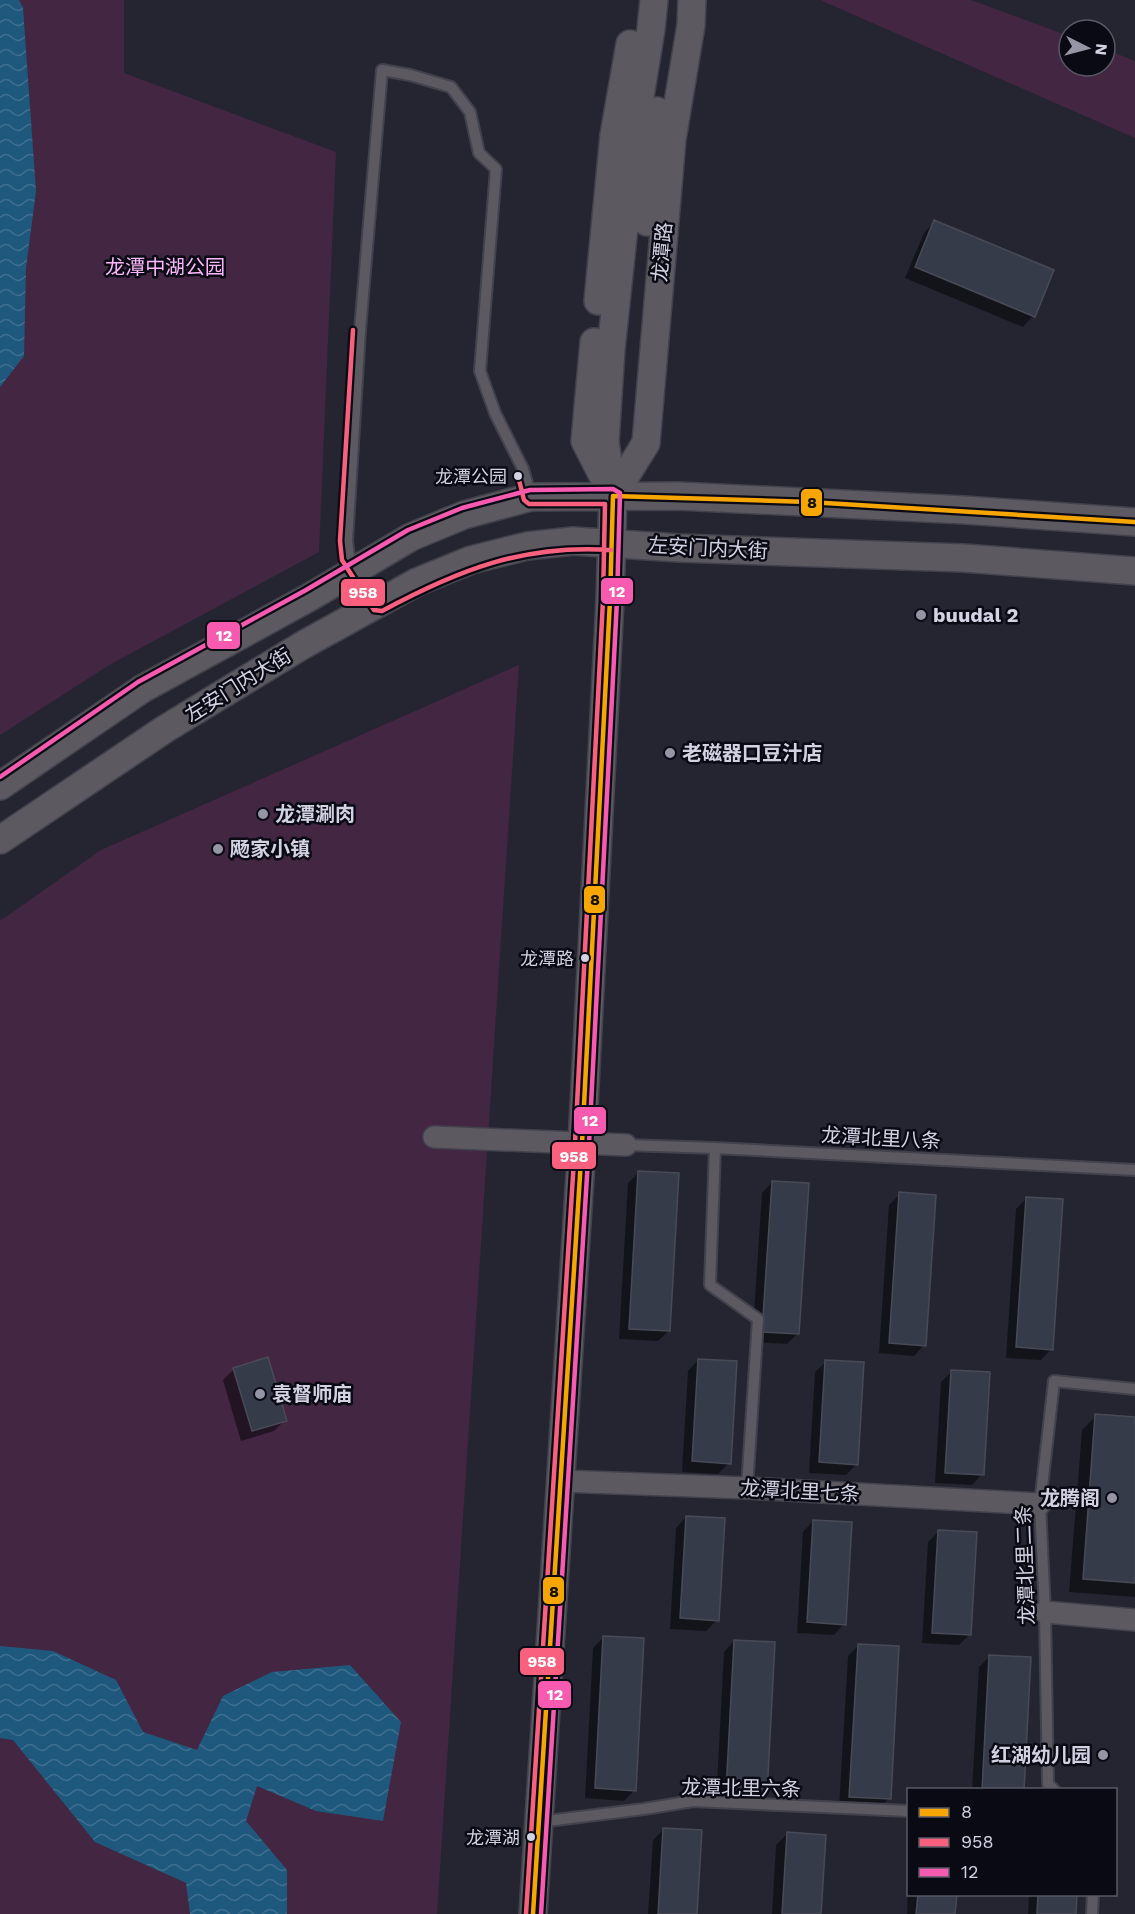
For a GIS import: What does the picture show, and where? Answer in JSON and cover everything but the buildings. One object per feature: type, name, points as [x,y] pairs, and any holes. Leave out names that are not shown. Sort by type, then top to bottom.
[{"type":"street","name":"龙潭路","points":[[613,496],[585,441],[614,135],[634,27],[635,0]]},
{"type":"street","name":"龙潭路","points":[[533,1914],[582,1144],[612,543],[613,496],[605,442],[611,349],[634,133],[654,0]]},
{"type":"street","name":"龙潭路","points":[[613,496],[631,442],[653,137],[672,0]]},
{"type":"street","name":"龙潭路","points":[[613,496],[645,443],[672,139],[691,25],[692,0]]},
{"type":"street","name":"左安门内大街","points":[[0,786],[142,689],[357,571],[411,537],[465,515],[531,497],[678,496],[1135,522]]},
{"type":"street","name":"左安门内大街","points":[[0,840],[165,729],[303,645],[417,582],[471,560],[527,546],[573,541],[679,548],[963,558],[1135,571]]},
{"type":"street","points":[[434,1137],[626,1145]]},
{"type":"street","name":"龙潭北里七条","points":[[561,1481],[747,1488],[1040,1504]]},
{"type":"street","points":[[1045,1612],[1135,1620]]},
{"type":"lane","points":[[379,604],[349,557],[347,541],[360,330],[382,70],[410,75],[451,87],[470,112],[479,153],[496,169],[480,371],[495,413],[523,469],[531,497]]},
{"type":"lane","name":"龙潭北里八条","points":[[626,1145],[1135,1170]]},
{"type":"lane","points":[[715,1148],[710,1285],[758,1319],[747,1488]]},
{"type":"lane","name":"龙潭北里二条","points":[[1052,1788],[1048,1784],[1045,1612],[1040,1504],[1054,1382],[1135,1389]]},
{"type":"lane","name":"龙潭北里六条","points":[[539,1822],[693,1801],[907,1811]]},
{"type":"lane","points":[[1092,1914],[1093,1896]]},
{"type":"green space","name":"龙潭中湖公园","points":[[0,0],[124,0],[124,73],[336,152],[319,552],[111,664],[0,735]]},
{"type":"green space","points":[[820,0],[971,0],[1057,32],[1057,78],[1117,78],[1117,54],[1135,61],[1135,138]]},
{"type":"green space","points":[[519,665],[437,1914],[0,1914],[0,921],[101,850]]},
{"type":"water","points":[[0,0],[19,0],[23,8],[36,191],[26,268],[24,356],[0,387]]},
{"type":"water","points":[[0,1646],[53,1651],[116,1680],[143,1732],[197,1750],[223,1696],[272,1672],[350,1665],[401,1722],[383,1821],[316,1811],[257,1786],[246,1821],[287,1870],[287,1914],[190,1914],[186,1883],[95,1842],[13,1740],[0,1738]]},
{"type":"transit line","name":"958","points":[[353,330],[340,541],[342,560],[374,610],[382,611],[438,583],[492,563],[549,551],[611,550]]},
{"type":"transit line","name":"958","points":[[518,476],[524,500],[529,504],[605,504],[603,600],[575,1144],[526,1914]]},
{"type":"transit line","name":"12","points":[[0,777],[138,682],[306,590],[408,530],[462,508],[530,490],[613,489],[620,493],[617,600],[589,1144],[541,1914]]},
{"type":"transit line","name":"8","points":[[533,1914],[582,1144],[610,600],[613,496],[809,502],[1135,522]]},
{"type":"place","name":"龙潭公园","points":[[518,476]]},
{"type":"place","name":"buudal 2","points":[[921,615]]},
{"type":"place","name":"老磁器口豆汁店","points":[[670,753]]},
{"type":"place","name":"龙潭涮肉","points":[[263,814]]},
{"type":"place","name":"飏家小镇","points":[[218,849]]},
{"type":"place","name":"龙潭路","points":[[585,958]]},
{"type":"place","name":"袁督师庙","points":[[260,1394]]},
{"type":"place","name":"龙腾阁","points":[[1112,1498]]},
{"type":"place","name":"红湖幼儿园","points":[[1103,1755]]},
{"type":"place","name":"龙潭湖","points":[[531,1837]]}]
